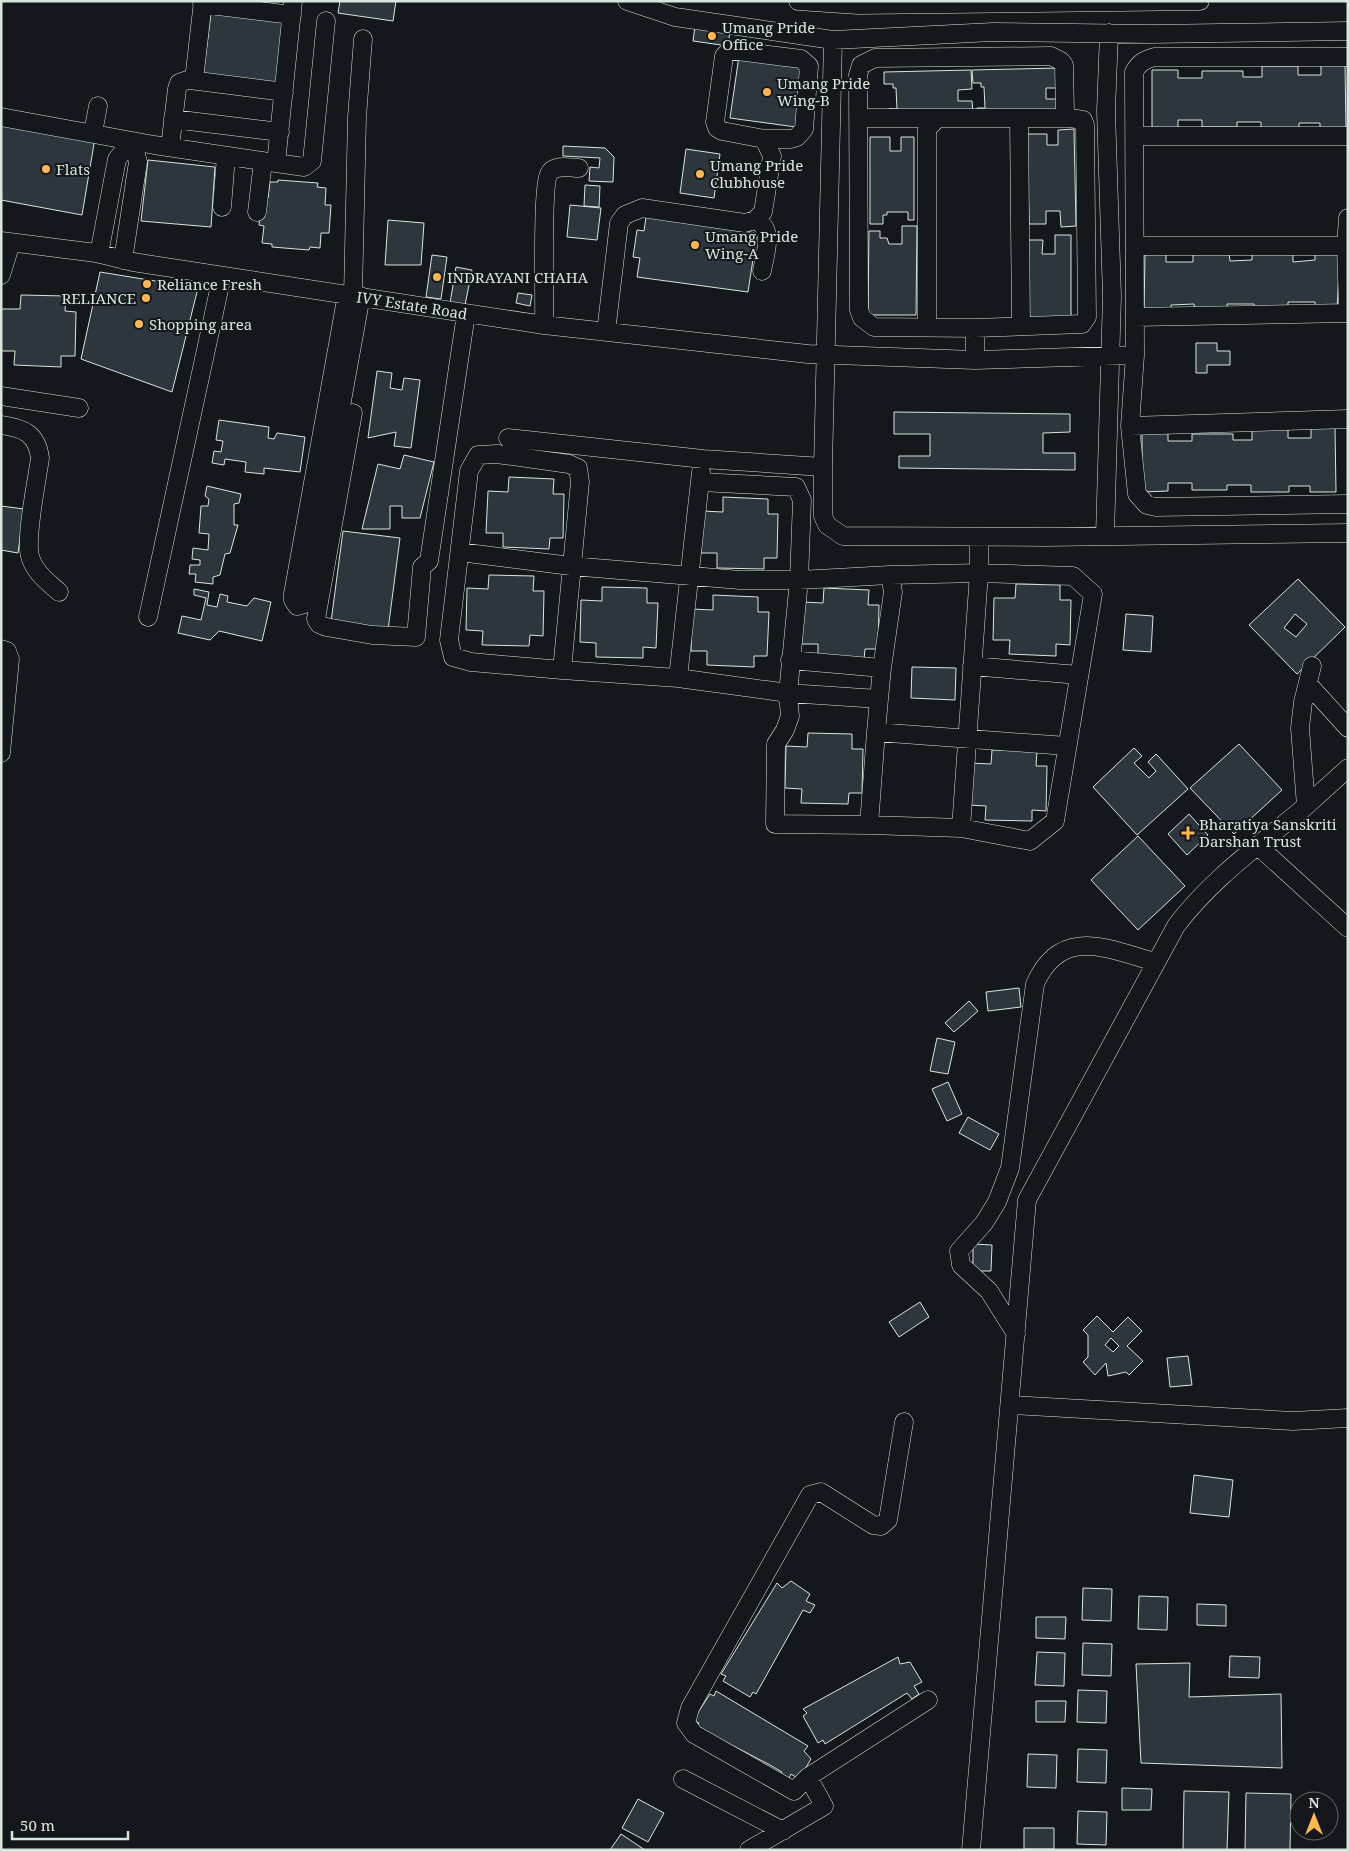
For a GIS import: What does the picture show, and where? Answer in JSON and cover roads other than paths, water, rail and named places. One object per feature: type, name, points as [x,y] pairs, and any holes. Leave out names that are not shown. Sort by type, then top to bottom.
[{"type":"street","points":[[627,1],[675,17],[833,40],[993,32],[1151,34],[1348,31]]},
{"type":"street","points":[[798,1],[858,5],[1200,1]]},
{"type":"street","points":[[190,80],[195,72],[202,3],[292,8],[280,132],[257,212]]},
{"type":"street","points":[[1,117],[132,141],[304,168],[312,162],[326,21]]},
{"type":"street","points":[[1105,535],[1112,296],[1106,110],[1109,33]]},
{"type":"street","points":[[353,413],[332,455],[294,594],[293,600],[297,606],[304,604],[307,594],[332,455],[354,295],[357,117],[363,39]]},
{"type":"street","points":[[833,40],[823,467],[823,516],[827,525],[843,536],[978,537],[1348,533]]},
{"type":"street","points":[[730,50],[801,59],[809,66],[804,129],[797,137],[791,139],[764,139],[717,128],[715,122],[724,56],[730,50]]},
{"type":"street","points":[[858,118],[1070,118],[1083,120],[1085,125],[1087,317],[1082,324],[975,328],[874,327],[867,324],[859,310],[858,118],[858,75],[861,65],[875,58],[1041,56],[1056,58],[1064,65],[1063,107],[1070,118]]},
{"type":"street","points":[[1348,58],[1154,58],[1145,60],[1138,65],[1134,72],[1135,355],[1130,426],[1137,494],[1147,505],[1156,507],[1348,504]]},
{"type":"street","points":[[170,147],[176,88],[179,83],[190,80],[284,92]]},
{"type":"street","points":[[93,133],[98,106]]},
{"type":"street","points":[[927,327],[925,136],[927,129],[938,118]]},
{"type":"street","points":[[1019,118],[1022,326]]},
{"type":"street","points":[[173,119],[280,132]]},
{"type":"street","points":[[1135,136],[1348,136]]},
{"type":"street","points":[[606,332],[619,223],[625,214],[642,208],[745,223],[755,220],[763,212],[772,156],[764,139]]},
{"type":"street","points":[[99,254],[117,159],[132,141]]},
{"type":"street","points":[[123,260],[138,162],[132,141]]},
{"type":"street","points":[[222,207],[226,156]]},
{"type":"street","points":[[544,325],[546,179],[553,169],[559,167],[579,168]]},
{"type":"street","points":[[1109,191],[1135,189]]},
{"type":"street","points":[[1348,218],[1348,307]]},
{"type":"street","points":[[755,220],[763,224],[768,233],[762,271]]},
{"type":"street","points":[[1,275],[6,242]]},
{"type":"street","name":"IVY Estate Road","points":[[6,242],[99,254],[123,260],[222,276],[544,325],[825,356],[975,360],[1135,355]]},
{"type":"street","points":[[1136,246],[1347,255]]},
{"type":"street","points":[[148,616],[222,276]]},
{"type":"street","points":[[1135,317],[1348,313]]},
{"type":"street","points":[[332,455],[336,507],[316,613],[319,624],[372,635],[416,637],[422,567],[429,561],[466,314]]},
{"type":"street","points":[[975,328],[975,360]]},
{"type":"street","points":[[1,396],[79,408]]},
{"type":"street","points":[[1130,426],[1348,419]]},
{"type":"street","points":[[1,424],[16,427],[29,434],[39,447],[40,458],[29,540],[30,556],[38,572],[59,592]]},
{"type":"street","points":[[508,438],[703,459],[823,467]]},
{"type":"street","points":[[562,670],[580,482],[578,468],[569,464],[496,454],[478,455],[469,471],[449,640],[453,657],[471,662],[562,670],[678,678],[788,693],[879,698]]},
{"type":"street","points":[[678,678],[703,459]]},
{"type":"street","points":[[460,552],[571,566],[689,577],[799,580],[979,573],[1073,576],[1093,594],[1054,821],[1030,841],[961,828],[775,824],[776,744],[785,730],[790,716],[788,693],[799,580],[802,500],[796,487],[700,482]]},
{"type":"street","points":[[961,828],[979,573],[978,537]]},
{"type":"street","points":[[868,825],[882,668],[893,592],[890,575]]},
{"type":"street","points":[[1,649],[7,652],[10,660],[1,753]]},
{"type":"street","points":[[790,660],[882,668]]},
{"type":"street","points":[[972,666],[1080,675]]},
{"type":"street","points":[[1306,806],[1300,728],[1312,666]]},
{"type":"street","points":[[1308,684],[1348,728]]},
{"type":"street","points":[[876,732],[1067,746]]},
{"type":"street","points":[[971,1850],[1011,1405],[1027,1200],[1155,962],[1176,926],[1190,907],[1221,877],[1348,768]]},
{"type":"street","points":[[1258,846],[1348,928]]},
{"type":"street","points":[[1016,1334],[994,1298],[967,1273],[959,1259],[959,1251],[963,1244],[984,1223],[997,1202],[1010,1168],[1035,984],[1050,960],[1063,950],[1077,945],[1094,945],[1155,962]]},
{"type":"street","points":[[1010,1168],[1027,1200]]},
{"type":"street","points":[[1011,1405],[1293,1421],[1348,1418]]},
{"type":"street","points":[[904,1422],[888,1520],[884,1524],[877,1526],[821,1492],[810,1495],[687,1716],[686,1724],[694,1734],[794,1791],[808,1776],[928,1700]]},
{"type":"street","points":[[749,1850],[824,1806],[808,1776]]},
{"type":"street","points":[[683,1779],[783,1831]]},
{"type":"place","name":"Umang Pride Office","points":[[712,36]]},
{"type":"place","name":"Umang Pride Wing-B","points":[[767,92]]},
{"type":"place","name":"Flats","points":[[46,169]]},
{"type":"place","name":"Umang Pride Clubhouse","points":[[700,174]]},
{"type":"place","name":"Umang Pride Wing-A","points":[[695,245]]},
{"type":"place","name":"INDRAYANI CHAHA","points":[[437,277]]},
{"type":"place","name":"Reliance Fresh","points":[[147,284]]},
{"type":"place","name":"RELIANCE","points":[[146,298]]},
{"type":"place","name":"Shopping area","points":[[139,324]]},
{"type":"place","name":"Bharatiya Sanskriti Darshan Trust","points":[[1188,833]]}]
